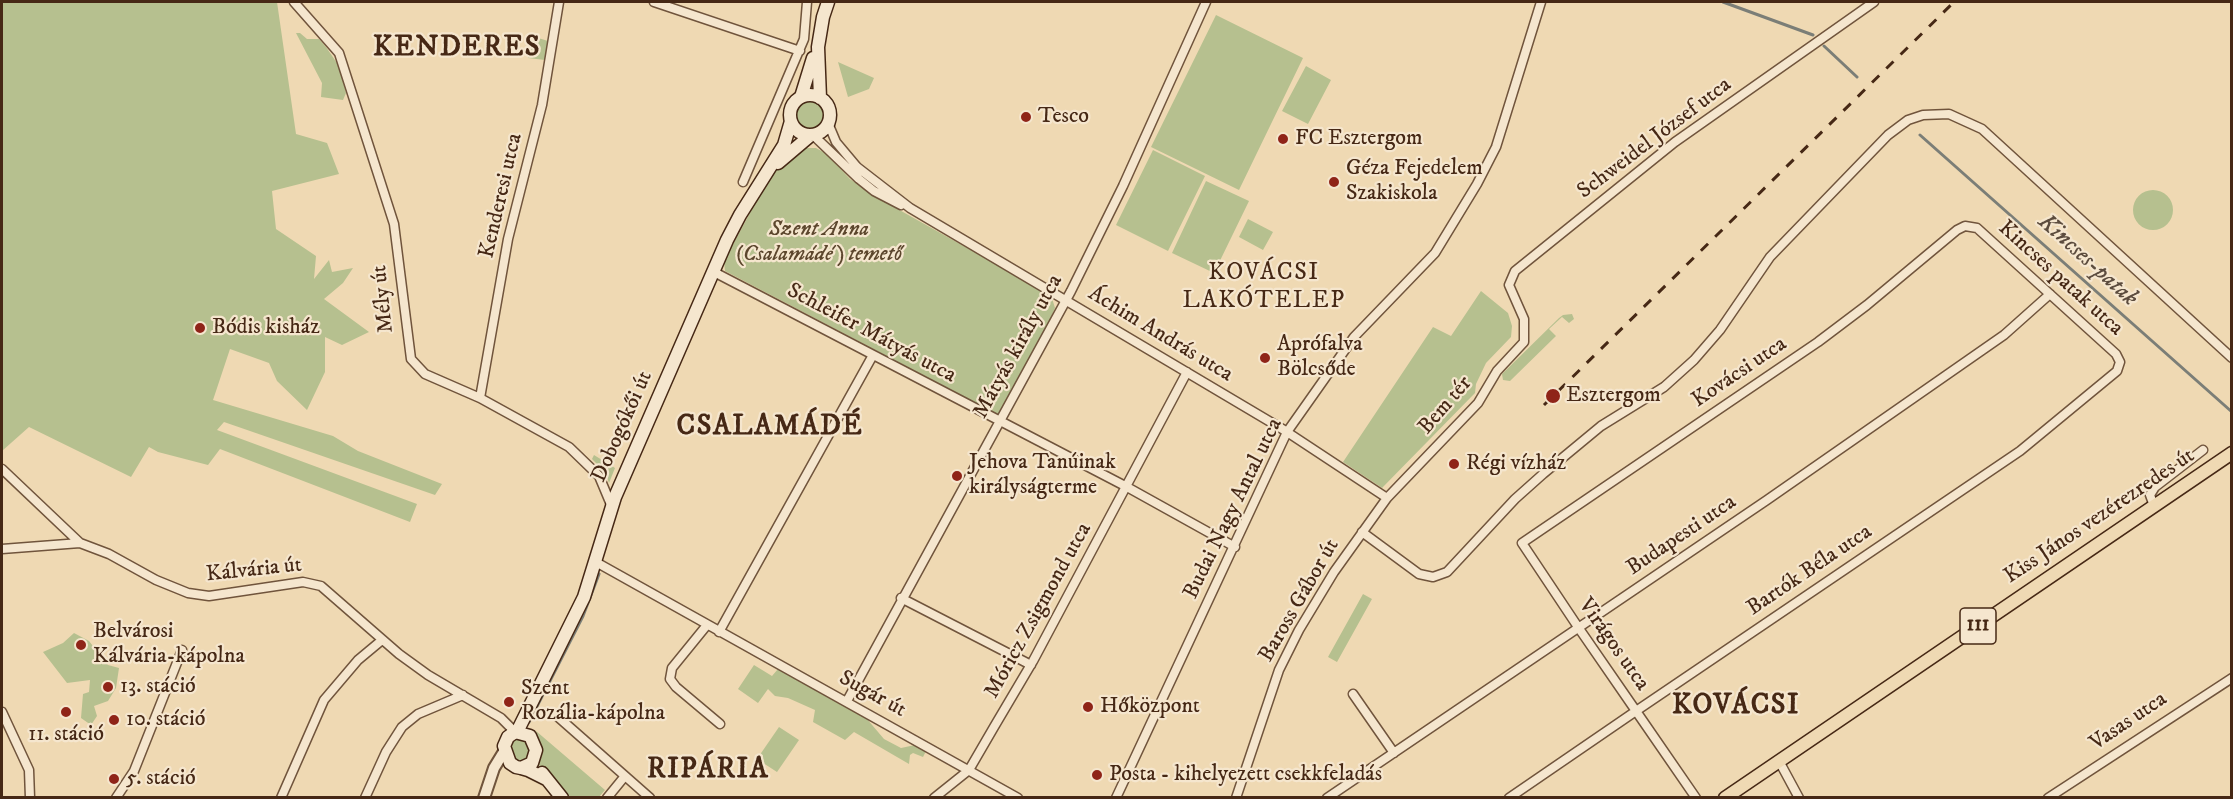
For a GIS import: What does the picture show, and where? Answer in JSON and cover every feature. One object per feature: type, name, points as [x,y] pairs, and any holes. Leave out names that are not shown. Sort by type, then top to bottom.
[{"type":"main road","points":[[801,97],[809,95],[820,98],[829,109],[828,123],[821,131],[812,135],[797,130],[791,121],[791,107],[801,97],[818,47],[828,2]]},
{"type":"main road","points":[[818,47],[820,98]]},
{"type":"main road","name":"Dobogókői út","points":[[517,733],[584,597],[612,507],[714,272],[740,215],[784,145],[791,121]]},
{"type":"main road","name":"Dobogókői út","points":[[766,175],[812,135]]},
{"type":"main road","name":"Kiss János vezérezredes út","points":[[1725,798],[2232,453]]},
{"type":"main road","points":[[546,779],[515,766],[505,750],[505,743],[517,733],[532,740],[535,759],[546,779],[562,798]]},
{"type":"main road","points":[[515,766],[529,766],[535,759]]},
{"type":"street","name":"Mély út","points":[[294,2],[339,53],[394,224],[411,359],[425,374],[480,398],[569,447],[599,476],[612,507]]},
{"type":"street","name":"Kenderesi utca","points":[[480,398],[508,239],[542,105],[560,2]]},
{"type":"street","points":[[654,2],[682,5],[800,51]]},
{"type":"street","points":[[743,182],[800,51],[807,30],[807,2]]},
{"type":"street","name":"Mátyás király utca","points":[[847,701],[901,598],[1066,299],[1124,186],[1206,2]]},
{"type":"street","name":"Budai Nagy Antal utca","points":[[1116,798],[1287,432],[1354,338],[1435,253],[1453,226],[1496,147],[1541,2]]},
{"type":"street","name":"Schweidel József utca","points":[[1526,333],[1524,319],[1509,285],[1515,271],[1675,142],[1874,2]]},
{"type":"street","points":[[1362,532],[1419,574],[1433,577],[1447,572],[1515,499],[1543,474],[1601,426],[1664,387],[1694,360],[1720,330],[1770,257],[1882,140],[1908,120],[1923,115],[1949,114],[1963,118],[1982,129],[2232,358]]},
{"type":"street","name":"Áchim András utca","points":[[828,123],[836,142],[849,159],[868,177],[910,207],[1287,432],[1387,498]]},
{"type":"street","name":"Áchim András utca","points":[[812,135],[874,191],[910,207]]},
{"type":"street","name":"Kincses patak utca","points":[[1971,226],[1983,233],[2116,354],[2120,362]]},
{"type":"street","name":"Kovácsi utca","points":[[1522,543],[1818,342],[1867,305],[1957,230],[1971,226]]},
{"type":"street","name":"Schleifer Mátyás utca","points":[[714,272],[1126,487],[1235,547]]},
{"type":"street","name":"Budapesti utca","points":[[1327,798],[1767,500],[1984,349],[2050,294]]},
{"type":"street","name":"Bem tér","points":[[1387,498],[1478,403],[1497,370],[1524,342],[1526,333]]},
{"type":"street","points":[[720,632],[873,355]]},
{"type":"street","name":"Bartók Béla utca","points":[[1509,798],[2020,451],[2115,373],[2120,362]]},
{"type":"street","name":"Móricz Zsigmond utca","points":[[969,770],[1031,665],[1187,372]]},
{"type":"street","points":[[2154,506],[2150,495],[2155,487],[2203,450]]},
{"type":"street","name":"Kálvária út","points":[[2,469],[80,543],[110,554],[156,580],[188,592],[209,596],[289,583],[314,583],[327,589],[382,640],[428,675],[504,721],[517,733]]},
{"type":"street","name":"Baross Gábor út","points":[[1236,798],[1279,670],[1316,602],[1387,498]]},
{"type":"street","name":"Kálvária út","points":[[2,549],[80,543]]},
{"type":"street","name":"Virágos utca","points":[[1522,543],[1696,798]]},
{"type":"street","name":"Sugár út","points":[[594,561],[1018,798]]},
{"type":"street","points":[[901,598],[1031,665]]},
{"type":"street","points":[[707,625],[672,668],[670,676],[676,687],[720,724]]},
{"type":"street","points":[[281,798],[324,700],[358,660],[382,640]]},
{"type":"street","points":[[116,798],[135,771],[182,650]]},
{"type":"street","name":"Vasas utca","points":[[2048,798],[2232,678]]},
{"type":"street","points":[[1353,694],[1394,753]]},
{"type":"street","points":[[365,798],[386,752],[402,728],[418,714],[463,695]]},
{"type":"street","points":[[2,712],[29,770],[30,798]]},
{"type":"street","points":[[557,716],[650,798]]},
{"type":"street","points":[[484,798],[494,768],[505,750]]},
{"type":"street","points":[[1779,761],[1799,798]]},
{"type":"street","points":[[489,785],[501,769],[515,766]]},
{"type":"street","points":[[934,798],[969,770]]},
{"type":"street","points":[[607,798],[625,776]]},
{"type":"green space","points":[[2,2],[277,2],[296,134],[327,143],[339,174],[272,191],[276,229],[316,256],[314,279],[329,260],[332,272],[353,268],[343,283],[324,299],[369,332],[342,345],[325,337],[325,372],[307,410],[277,381],[269,363],[230,349],[213,400],[333,436],[358,451],[442,484],[435,495],[224,422],[217,430],[417,504],[410,522],[220,449],[208,465],[158,452],[149,447],[131,477],[29,427],[2,451]]},
{"type":"green space","points":[[1216,15],[1303,58],[1239,190],[1151,147]]},
{"type":"green space","points":[[296,33],[300,33],[307,39],[319,39],[326,47],[339,66],[346,93],[343,100],[321,97],[322,83]]},
{"type":"green space","points":[[532,36],[548,41],[545,60],[528,58]]},
{"type":"green space","points":[[838,62],[874,78],[869,89],[848,97]]},
{"type":"green space","points":[[1306,66],[1331,80],[1308,124],[1282,111]]},
{"type":"green space","points":[[810,99],[821,104],[826,115],[821,126],[810,131],[799,126],[794,115],[799,104]]},
{"type":"green space","name":"Szent Anna (Csalamádé) temető","points":[[803,148],[816,148],[827,154],[850,179],[878,198],[1051,295],[1055,308],[1045,332],[999,415],[725,271],[724,261],[758,198],[778,167]]},
{"type":"green space","points":[[1153,150],[1205,176],[1168,251],[1116,225]]},
{"type":"green space","points":[[1206,181],[1249,201],[1214,273],[1172,253]]},
{"type":"green space","points":[[2153,190],[2167,196],[2173,210],[2167,224],[2153,230],[2139,224],[2133,210],[2139,196]]},
{"type":"green space","points":[[1248,219],[1273,232],[1263,250],[1239,237]]},
{"type":"green space","points":[[1481,291],[1508,313],[1512,326],[1511,337],[1486,363],[1476,384],[1475,393],[1382,488],[1343,462],[1433,327],[1451,336]]},
{"type":"green space","points":[[1572,314],[1574,319],[1569,323],[1562,317],[1549,329],[1556,336],[1510,381],[1503,380],[1502,374],[1559,318],[1563,315]]},
{"type":"green space","points":[[594,455],[615,468],[609,483],[605,472],[592,459]]},
{"type":"green space","points":[[1363,594],[1372,599],[1337,662],[1328,657]]},
{"type":"green space","points":[[74,633],[89,641],[108,665],[119,668],[116,688],[108,701],[94,706],[97,716],[91,725],[81,718],[83,694],[89,692],[90,680],[67,683],[43,652],[63,643]]},
{"type":"green space","points":[[754,665],[772,676],[778,669],[783,671],[867,719],[884,739],[901,748],[915,745],[926,751],[923,757],[913,753],[910,755],[909,764],[854,732],[845,740],[813,722],[815,710],[788,698],[775,696],[768,689],[758,703],[738,689]]},
{"type":"green space","points":[[779,727],[799,740],[777,772],[757,759]]},
{"type":"green space","points":[[536,731],[605,790],[599,797],[570,797],[555,782],[539,765],[542,748]]},
{"type":"green space","points":[[523,735],[534,756],[515,765],[508,741]]},
{"type":"waterway","name":"Kincses-patak","points":[[1723,2],[1813,35]]},
{"type":"waterway","name":"Kincses-patak","points":[[1824,46],[1857,77]]},
{"type":"waterway","name":"Kincses-patak","points":[[1920,135],[2232,412]]},
{"type":"waterway","points":[[529,722],[583,616],[599,574]]},
{"type":"railway","points":[[1544,405],[1954,2]]},
{"type":"place","name":"Tesco","points":[[1026,117]]},
{"type":"place","name":"FC Esztergom","points":[[1283,139]]},
{"type":"place","name":"Géza Fejedelem Szakiskola","points":[[1334,182]]},
{"type":"place","name":"Bódis kisház","points":[[200,328]]},
{"type":"place","name":"Aprófalva Bölcsőde","points":[[1265,358]]},
{"type":"place","name":"Esztergom","points":[[1553,396]]},
{"type":"place","name":"Régi vízház","points":[[1454,464]]},
{"type":"place","name":"Jehova Tanúinak királyságterme","points":[[957,476]]},
{"type":"place","name":"Belvárosi Kálvária-kápolna","points":[[81,645]]},
{"type":"place","name":"13. stáció","points":[[108,687]]},
{"type":"place","name":"Szent Rozália-kápolna","points":[[509,702]]},
{"type":"place","name":"Hőközpont","points":[[1088,707]]},
{"type":"place","name":"11. stáció","points":[[66,712]]},
{"type":"place","name":"10. stáció","points":[[114,720]]},
{"type":"place","name":"Posta - kihelyezett csekkfeladás","points":[[1097,775]]},
{"type":"place","name":"5. stáció","points":[[114,779]]},
{"type":"district","name":"KENDERES","points":[[457,49]]},
{"type":"district","name":"KOVÁCSI LAKÓTELEP","points":[[1264,288]]},
{"type":"district","name":"CSALAMÁDÉ","points":[[770,428]]},
{"type":"district","name":"KOVÁCSI","points":[[1736,707]]},
{"type":"district","name":"RIPÁRIA","points":[[708,771]]}]
